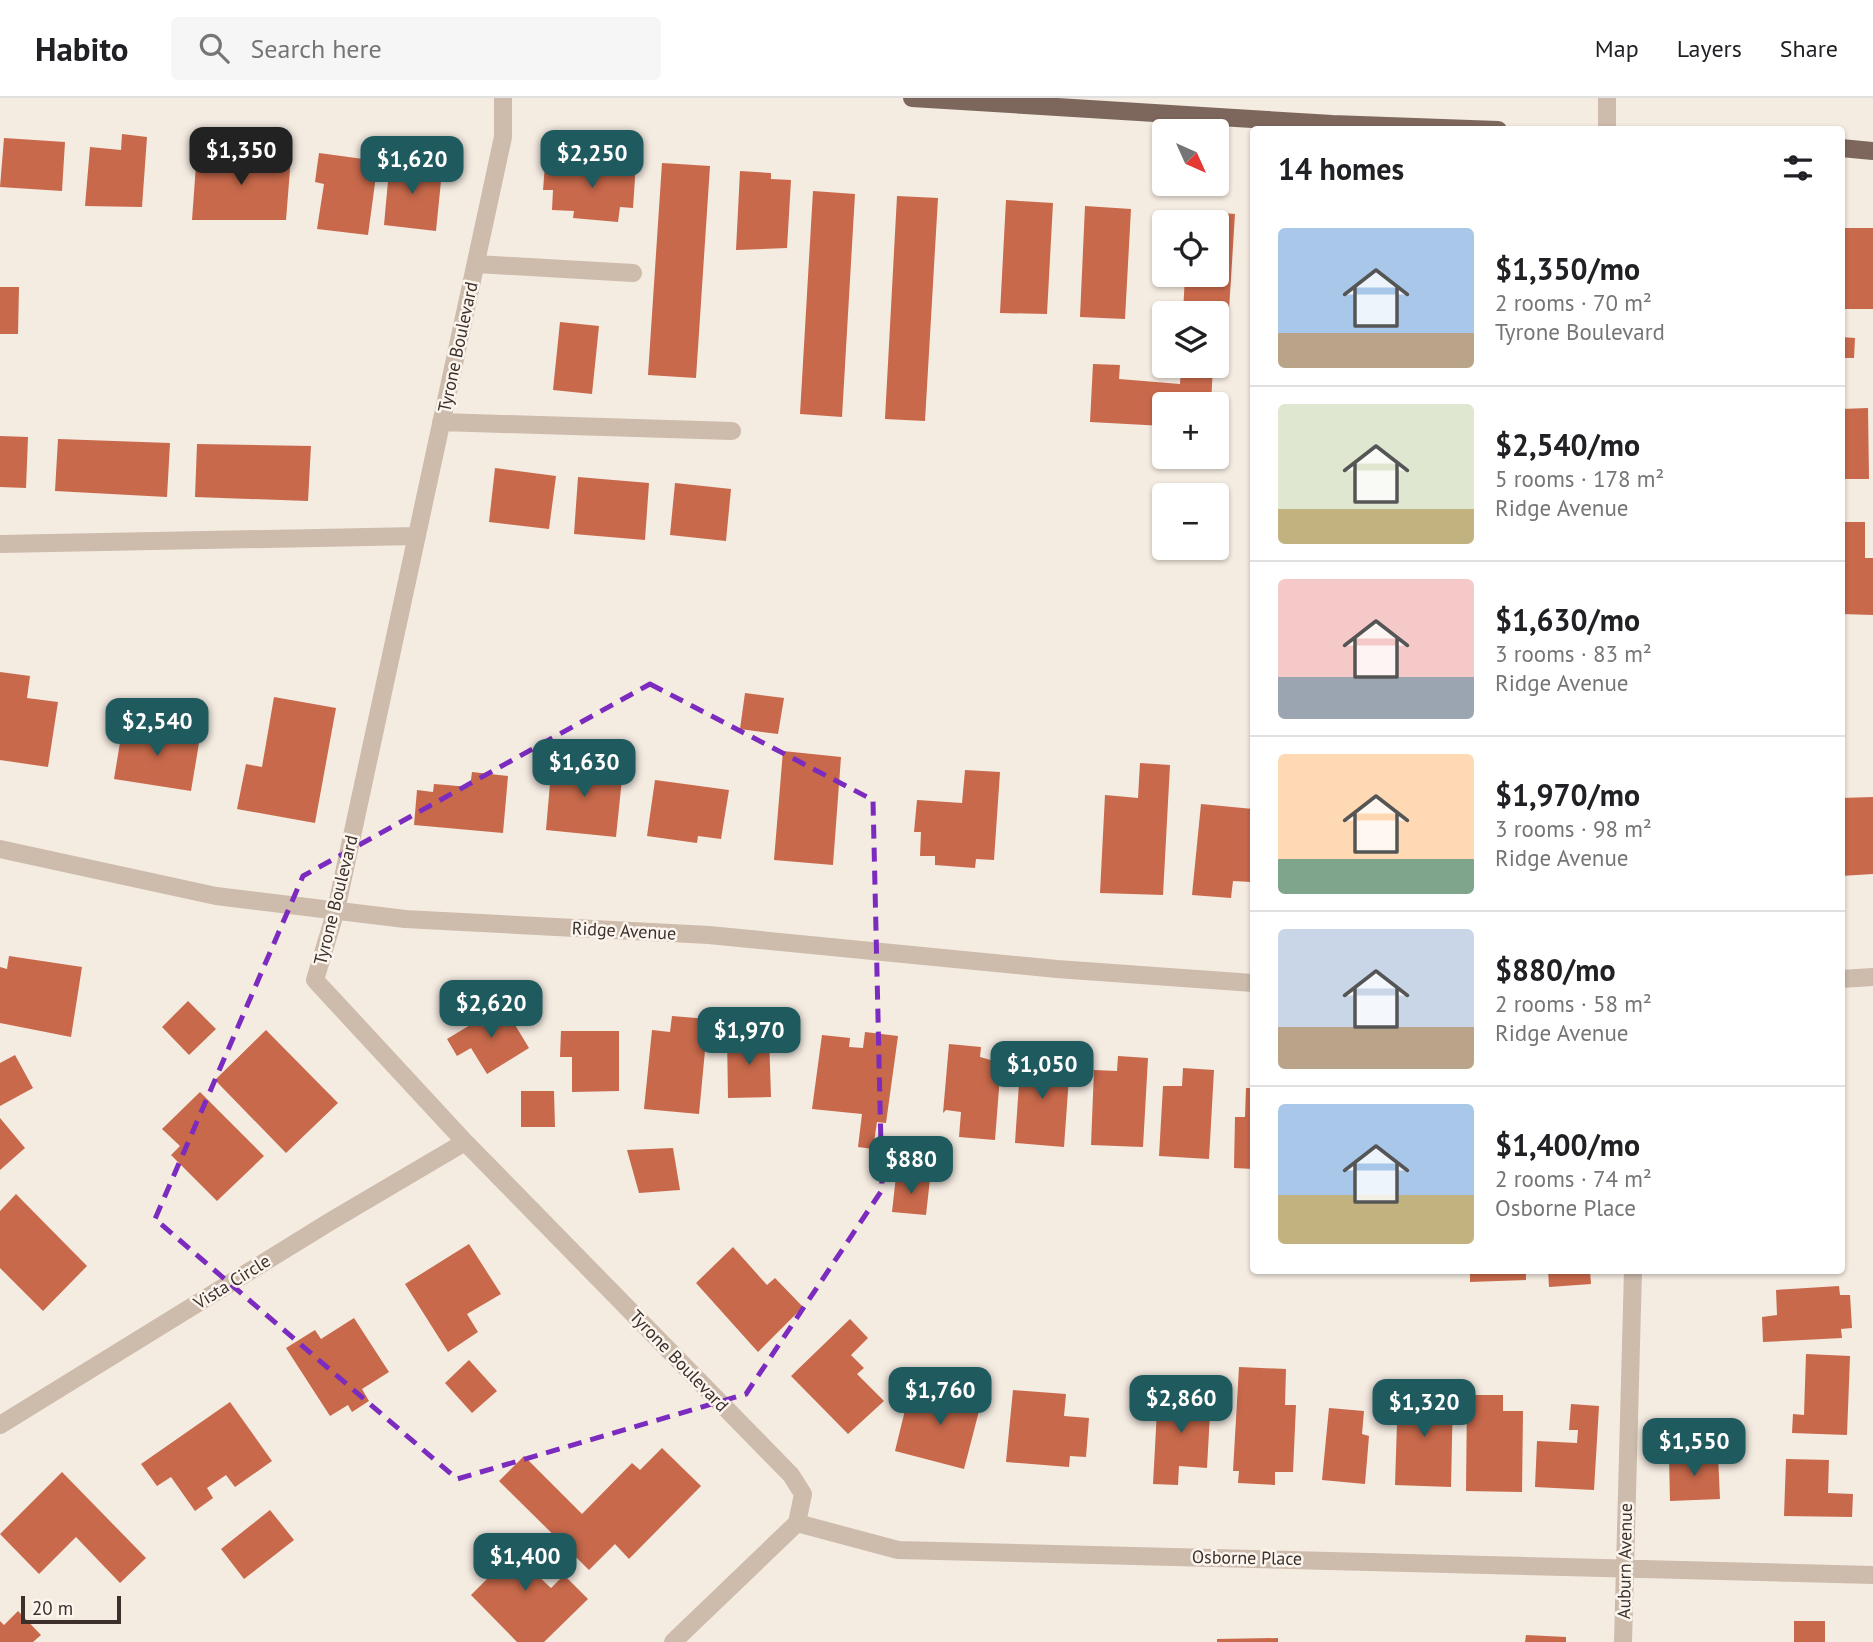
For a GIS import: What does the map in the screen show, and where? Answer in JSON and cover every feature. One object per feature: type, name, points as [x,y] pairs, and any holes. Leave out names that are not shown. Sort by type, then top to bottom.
[{"type":"main road","points":[[912,98],[1387,126]]},
{"type":"main road","points":[[1845,148],[1873,151]]},
{"type":"street","name":"Tyrone Boulevard","points":[[503,98],[503,138],[336,910],[315,980],[465,1142],[791,1475],[803,1494],[797,1523]]},
{"type":"street","points":[[1607,98],[1607,126]]},
{"type":"street","points":[[475,264],[633,273]]},
{"type":"street","points":[[441,422],[732,431]]},
{"type":"street","points":[[0,544],[417,536]]},
{"type":"street","name":"Ridge Avenue","points":[[0,849],[216,896],[405,919],[709,935],[1043,968],[1250,983]]},
{"type":"street","points":[[1845,979],[1873,976]]},
{"type":"street","name":"Vista Circle","points":[[0,1425],[331,1221],[465,1142]]},
{"type":"street","name":"Auburn Avenue","points":[[1623,1642],[1633,1274]]},
{"type":"street","points":[[673,1642],[797,1523]]},
{"type":"street","name":"Osborne Place","points":[[797,1523],[898,1550],[1873,1574]]},
{"type":"highlighted area","points":[[650,684],[873,800],[882,1190],[746,1394],[457,1479],[155,1219],[303,876]]},
{"type":"building","points":[[122,134],[147,137],[142,207],[85,206],[90,147],[121,150]]},
{"type":"building","points":[[4,138],[65,142],[62,191],[0,187]]},
{"type":"building","points":[[197,151],[291,157],[286,220],[192,220]]},
{"type":"building","points":[[319,153],[378,161],[368,235],[317,229],[324,184],[315,182]]},
{"type":"building","points":[[390,159],[421,162],[420,169],[442,171],[436,231],[384,225]]},
{"type":"building","points":[[617,161],[636,163],[633,208],[620,207],[618,222],[573,218],[574,211],[552,210],[553,190],[543,190],[545,165],[616,170]]},
{"type":"building","points":[[662,163],[710,166],[696,378],[648,375]]},
{"type":"building","points":[[740,171],[771,173],[771,179],[791,180],[787,248],[736,250]]},
{"type":"building","points":[[813,191],[855,194],[842,417],[800,414]]},
{"type":"building","points":[[897,196],[938,198],[925,421],[885,419]]},
{"type":"building","points":[[1006,200],[1053,203],[1047,314],[1000,313]]},
{"type":"building","points":[[1085,206],[1131,209],[1125,319],[1080,317]]},
{"type":"building","points":[[1229,213],[1235,214],[1229,310],[1229,301],[1184,301],[1184,287],[1229,287]]},
{"type":"building","points":[[1845,228],[1873,228],[1873,309],[1845,309]]},
{"type":"building","points":[[0,287],[19,287],[18,334],[0,334]]},
{"type":"building","points":[[560,322],[599,326],[592,394],[553,390]]},
{"type":"building","points":[[1845,337],[1855,338],[1854,358],[1845,358]]},
{"type":"building","points":[[1093,364],[1120,365],[1119,379],[1180,384],[1180,378],[1212,378],[1212,392],[1152,392],[1152,425],[1090,422]]},
{"type":"building","points":[[1868,408],[1869,479],[1845,479],[1845,409]]},
{"type":"building","points":[[0,436],[28,437],[26,488],[0,487]]},
{"type":"building","points":[[58,439],[170,443],[167,497],[55,491]]},
{"type":"building","points":[[197,444],[311,446],[308,501],[195,497]]},
{"type":"building","points":[[495,468],[556,476],[549,529],[489,522]]},
{"type":"building","points":[[578,477],[649,483],[645,540],[574,534]]},
{"type":"building","points":[[675,483],[731,489],[726,541],[670,535]]},
{"type":"building","points":[[1845,522],[1865,522],[1865,558],[1873,558],[1873,615],[1845,614]]},
{"type":"building","points":[[0,672],[30,676],[27,698],[58,702],[48,767],[0,760]]},
{"type":"building","points":[[745,693],[784,698],[778,734],[740,729]]},
{"type":"building","points":[[274,697],[336,708],[315,823],[237,809],[246,764],[262,767]]},
{"type":"building","points":[[123,724],[200,737],[191,791],[114,779]]},
{"type":"building","points":[[783,751],[841,757],[833,865],[774,860]]},
{"type":"building","points":[[552,760],[623,769],[616,837],[546,830]]},
{"type":"building","points":[[1140,763],[1170,765],[1163,895],[1100,893],[1105,795],[1138,798]]},
{"type":"building","points":[[965,770],[1000,772],[994,860],[976,859],[975,868],[935,865],[935,856],[920,856],[921,832],[914,832],[917,800],[962,803]]},
{"type":"building","points":[[472,772],[508,776],[503,833],[414,825],[417,790],[433,792],[434,784],[470,787]]},
{"type":"building","points":[[655,780],[729,790],[721,839],[698,836],[697,843],[647,836]]},
{"type":"building","points":[[1873,797],[1873,874],[1845,876],[1845,798]]},
{"type":"building","points":[[1201,804],[1250,809],[1250,882],[1233,881],[1231,898],[1192,895]]},
{"type":"building","points":[[9,956],[82,967],[71,1037],[0,1023],[0,967],[7,969]]},
{"type":"building","points":[[188,1001],[216,1029],[189,1055],[162,1027]]},
{"type":"building","points":[[503,1005],[529,1048],[487,1074],[471,1048],[457,1056],[447,1039]]},
{"type":"building","points":[[672,1016],[708,1019],[699,1114],[644,1109],[652,1030],[670,1032]]},
{"type":"building","points":[[266,1030],[338,1103],[286,1153],[215,1080]]},
{"type":"building","points":[[561,1031],[619,1031],[619,1091],[572,1092],[572,1057],[560,1057]]},
{"type":"building","points":[[865,1032],[898,1036],[886,1123],[877,1122],[873,1149],[858,1147],[862,1114],[812,1109],[822,1035],[850,1038],[849,1047],[863,1048]]},
{"type":"building","points":[[769,1035],[771,1097],[728,1098],[727,1036]]},
{"type":"building","points":[[949,1044],[981,1047],[980,1057],[1001,1063],[995,1140],[959,1137],[961,1112],[946,1110],[943,1113]]},
{"type":"building","points":[[1021,1053],[1047,1054],[1046,1062],[1070,1063],[1064,1147],[1015,1143]]},
{"type":"building","points":[[15,1055],[33,1088],[0,1106],[0,1063]]},
{"type":"building","points":[[1118,1056],[1148,1058],[1143,1147],[1091,1145],[1094,1070],[1117,1071]]},
{"type":"building","points":[[1183,1068],[1214,1070],[1209,1159],[1159,1156],[1163,1086],[1182,1086]]},
{"type":"building","points":[[1246,1088],[1250,1088],[1250,1169],[1234,1168],[1235,1117],[1245,1117]]},
{"type":"building","points":[[521,1091],[554,1091],[555,1127],[521,1127]]},
{"type":"building","points":[[200,1092],[264,1156],[217,1201],[171,1155],[180,1146],[162,1129]]},
{"type":"building","points":[[0,1118],[25,1148],[0,1170]]},
{"type":"building","points":[[673,1148],[680,1190],[639,1193],[627,1150]]},
{"type":"building","points":[[896,1176],[930,1179],[926,1215],[892,1212]]},
{"type":"building","points":[[16,1194],[87,1266],[43,1311],[0,1268],[0,1211]]},
{"type":"building","points":[[469,1244],[501,1294],[467,1314],[478,1332],[448,1352],[405,1284]]},
{"type":"building","points":[[733,1247],[767,1285],[775,1278],[803,1307],[758,1352],[696,1283]]},
{"type":"building","points":[[1470,1274],[1526,1274],[1526,1280],[1470,1282]]},
{"type":"building","points":[[1548,1274],[1590,1274],[1591,1284],[1549,1287]]},
{"type":"building","points":[[1839,1286],[1840,1295],[1850,1295],[1852,1328],[1841,1329],[1842,1338],[1763,1342],[1762,1317],[1777,1315],[1776,1290]]},
{"type":"building","points":[[354,1318],[389,1372],[362,1389],[369,1401],[352,1412],[348,1405],[330,1416],[286,1348],[315,1330],[321,1339]]},
{"type":"building","points":[[850,1319],[868,1338],[851,1355],[864,1368],[857,1374],[884,1401],[848,1434],[791,1376]]},
{"type":"building","points":[[1806,1354],[1850,1356],[1847,1435],[1792,1433],[1793,1414],[1804,1415]]},
{"type":"building","points":[[469,1360],[497,1391],[472,1413],[445,1383]]},
{"type":"building","points":[[1239,1367],[1286,1369],[1285,1405],[1296,1405],[1293,1472],[1275,1472],[1275,1485],[1238,1483],[1239,1471],[1233,1471]]},
{"type":"building","points":[[929,1384],[977,1396],[974,1410],[979,1411],[964,1469],[895,1451],[906,1406],[923,1410]]},
{"type":"building","points":[[1013,1390],[1066,1394],[1064,1416],[1089,1418],[1086,1457],[1070,1456],[1069,1467],[1006,1462]]},
{"type":"building","points":[[1158,1392],[1211,1395],[1207,1468],[1179,1466],[1178,1485],[1153,1484]]},
{"type":"building","points":[[1398,1392],[1453,1393],[1451,1487],[1395,1485]]},
{"type":"building","points":[[1467,1395],[1503,1395],[1503,1411],[1523,1411],[1522,1492],[1466,1491]]},
{"type":"building","points":[[230,1402],[272,1461],[235,1487],[226,1475],[207,1488],[213,1498],[195,1511],[171,1477],[157,1486],[141,1464]]},
{"type":"building","points":[[1571,1404],[1599,1406],[1594,1490],[1535,1487],[1537,1441],[1577,1443],[1578,1430],[1569,1430]]},
{"type":"building","points":[[1329,1408],[1364,1411],[1362,1434],[1369,1436],[1365,1484],[1322,1480]]},
{"type":"building","points":[[662,1448],[701,1486],[629,1559],[615,1544],[589,1570],[499,1481],[524,1456],[582,1514],[632,1463],[640,1470]]},
{"type":"building","points":[[1718,1455],[1720,1499],[1670,1501],[1669,1457]]},
{"type":"building","points":[[1786,1459],[1829,1460],[1828,1493],[1853,1494],[1852,1517],[1784,1516]]},
{"type":"building","points":[[62,1472],[146,1558],[120,1583],[76,1537],[39,1574],[0,1534]]},
{"type":"building","points":[[270,1510],[294,1540],[244,1579],[221,1549]]},
{"type":"building","points":[[497,1537],[512,1551],[527,1537],[549,1559],[535,1573],[551,1588],[564,1575],[588,1599],[544,1642],[517,1642],[471,1595],[492,1574],[476,1558]]},
{"type":"building","points":[[18,1611],[41,1635],[33,1642],[0,1642],[0,1621],[4,1625]]},
{"type":"building","points":[[1794,1621],[1825,1621],[1825,1642],[1794,1642]]},
{"type":"building","points":[[1526,1635],[1566,1637],[1566,1642],[1525,1642]]},
{"type":"building","points":[[1278,1638],[1278,1642],[1217,1642],[1217,1639]]}]
